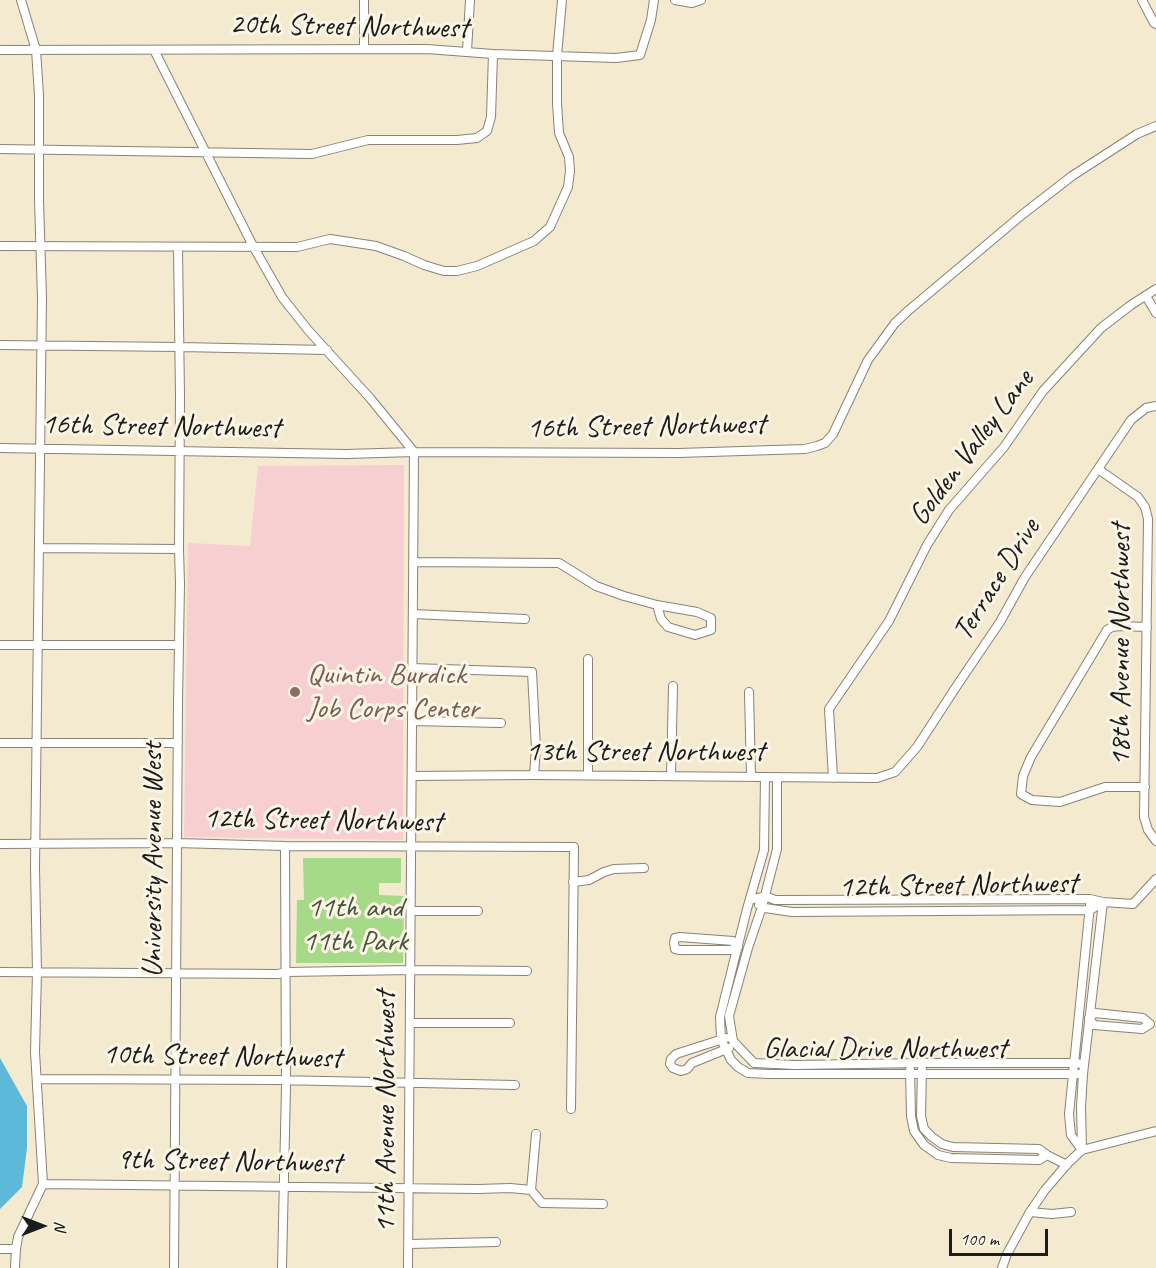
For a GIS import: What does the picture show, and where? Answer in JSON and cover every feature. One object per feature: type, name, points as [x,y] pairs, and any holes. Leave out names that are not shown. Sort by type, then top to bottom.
[{"type":"street","points":[[15,1268],[18,1237],[43,1184],[35,1052],[35,844],[42,298],[39,95],[36,50],[21,0]]},
{"type":"street","points":[[364,0],[364,49]]},
{"type":"street","points":[[467,51],[470,0]]},
{"type":"street","points":[[0,246],[297,247],[330,239],[376,246],[444,271],[458,271],[477,266],[534,241],[550,227],[568,187],[569,157],[559,133],[557,103],[557,56],[562,0]]},
{"type":"street","name":"20th Street Northwest","points":[[0,50],[428,49],[493,54],[616,58],[640,54],[651,20],[654,0]]},
{"type":"street","points":[[675,0],[692,3],[701,0]]},
{"type":"street","points":[[1142,0],[1156,24]]},
{"type":"street","points":[[154,50],[253,246],[282,297],[414,452]]},
{"type":"street","points":[[0,149],[312,153],[368,140],[477,138],[487,131],[491,117],[493,54]]},
{"type":"street","name":"16th Street Northwest","points":[[0,448],[345,454],[679,453],[805,449],[825,443],[833,434],[868,360],[895,323],[909,310],[1072,176],[1137,134],[1156,126]]},
{"type":"street","name":"University Avenue West","points":[[174,1268],[180,584],[178,248]]},
{"type":"street","name":"Golden Valley Lane","points":[[833,778],[829,709],[889,621],[927,545],[949,510],[1004,447],[1043,391],[1101,328],[1156,289]]},
{"type":"street","points":[[1146,296],[1156,313]]},
{"type":"street","points":[[0,345],[327,350]]},
{"type":"street","name":"Terrace Drive","points":[[877,778],[895,772],[917,747],[1000,622],[1025,577],[1131,420],[1146,408],[1156,406]]},
{"type":"street","name":"11th Avenue Northwest","points":[[408,1268],[414,452]]},
{"type":"street","name":"18th Avenue Northwest","points":[[1098,469],[1138,497],[1145,507],[1148,519],[1144,817],[1148,830],[1156,841]]},
{"type":"street","points":[[39,548],[179,549]]},
{"type":"street","points":[[414,562],[559,563],[596,586],[657,605],[697,612],[711,618],[711,630],[695,635],[668,627],[661,619],[657,605]]},
{"type":"street","points":[[413,614],[525,619]]},
{"type":"street","points":[[1145,787],[1106,787],[1060,802],[1032,800],[1021,794],[1023,776],[1031,757],[1107,630],[1120,626],[1147,627]]},
{"type":"street","points":[[0,645],[178,645]]},
{"type":"street","points":[[588,660],[588,775]]},
{"type":"street","points":[[412,668],[532,672],[536,749],[534,775]]},
{"type":"street","points":[[671,776],[673,686]]},
{"type":"street","points":[[749,692],[751,777]]},
{"type":"street","points":[[412,721],[501,723]]},
{"type":"street","points":[[0,743],[178,743]]},
{"type":"street","name":"13th Street Northwest","points":[[412,776],[877,778]]},
{"type":"street","name":"Glacial Drive Northwest","points":[[765,777],[764,850],[720,1017],[721,1039],[731,1060],[738,1067],[748,1072],[770,1074],[1083,1074]]},
{"type":"street","points":[[777,777],[777,849],[729,1016],[736,1045],[754,1063],[795,1065],[1073,1062],[1084,1064]]},
{"type":"street","name":"12th Street Northwest","points":[[0,844],[177,843],[285,846],[574,847],[573,882]]},
{"type":"street","points":[[282,1268],[286,972],[285,846]]},
{"type":"street","points":[[571,1109],[573,882],[589,880],[614,869],[644,868]]},
{"type":"street","name":"12th Street Northwest","points":[[750,900],[762,907],[792,912],[1090,910],[1103,902],[1133,904],[1156,879]]},
{"type":"street","points":[[750,900],[765,896],[775,900],[1090,899],[1103,902],[1083,1074],[1082,1150]]},
{"type":"street","points":[[1082,1150],[1071,1134],[1069,1114],[1090,899]]},
{"type":"street","points":[[411,911],[478,911]]},
{"type":"street","points":[[738,946],[731,950],[680,950],[675,949],[674,943],[675,938],[733,941],[738,946],[748,948]]},
{"type":"street","points":[[0,972],[278,974],[286,972],[527,970]]},
{"type":"street","points":[[1079,1017],[1089,1018],[1095,1013],[1143,1018],[1150,1024],[1142,1029],[1094,1025],[1089,1018]]},
{"type":"street","points":[[410,1023],[510,1023]]},
{"type":"street","points":[[732,1036],[675,1054],[670,1064],[681,1071],[687,1069],[692,1063],[736,1045]]},
{"type":"street","points":[[910,1063],[911,1116],[914,1131],[924,1145],[938,1155],[951,1158],[1039,1160],[1047,1155]]},
{"type":"street","points":[[922,1063],[921,1116],[924,1129],[932,1137],[942,1144],[953,1147],[1039,1149],[1067,1165]]},
{"type":"street","name":"10th Street Northwest","points":[[37,1079],[515,1085]]},
{"type":"street","points":[[1002,1268],[1030,1212],[1045,1190],[1082,1150],[1156,1131]]},
{"type":"street","points":[[531,1190],[536,1134]]},
{"type":"street","name":"9th Street Northwest","points":[[43,1184],[510,1188],[531,1190],[542,1203],[603,1204]]},
{"type":"street","points":[[1030,1212],[1052,1214],[1071,1212]]},
{"type":"street","points":[[409,1244],[496,1242]]},
{"type":"street","points":[[0,1249],[16,1249]]},
{"type":"shaded area","name":"Quintin Burdick Job Corps Center","points":[[404,465],[403,840],[184,837],[188,543],[250,546],[258,466]]},
{"type":"green space","name":"11th and 11th Park","points":[[303,858],[401,858],[401,883],[379,883],[379,895],[404,896],[403,963],[296,963],[297,900],[304,900]]},
{"type":"water","points":[[0,1058],[27,1106],[27,1148],[22,1187],[0,1209]]},
{"type":"place","name":"Quintin Burdick Job Corps Center","points":[[295,692]]}]
